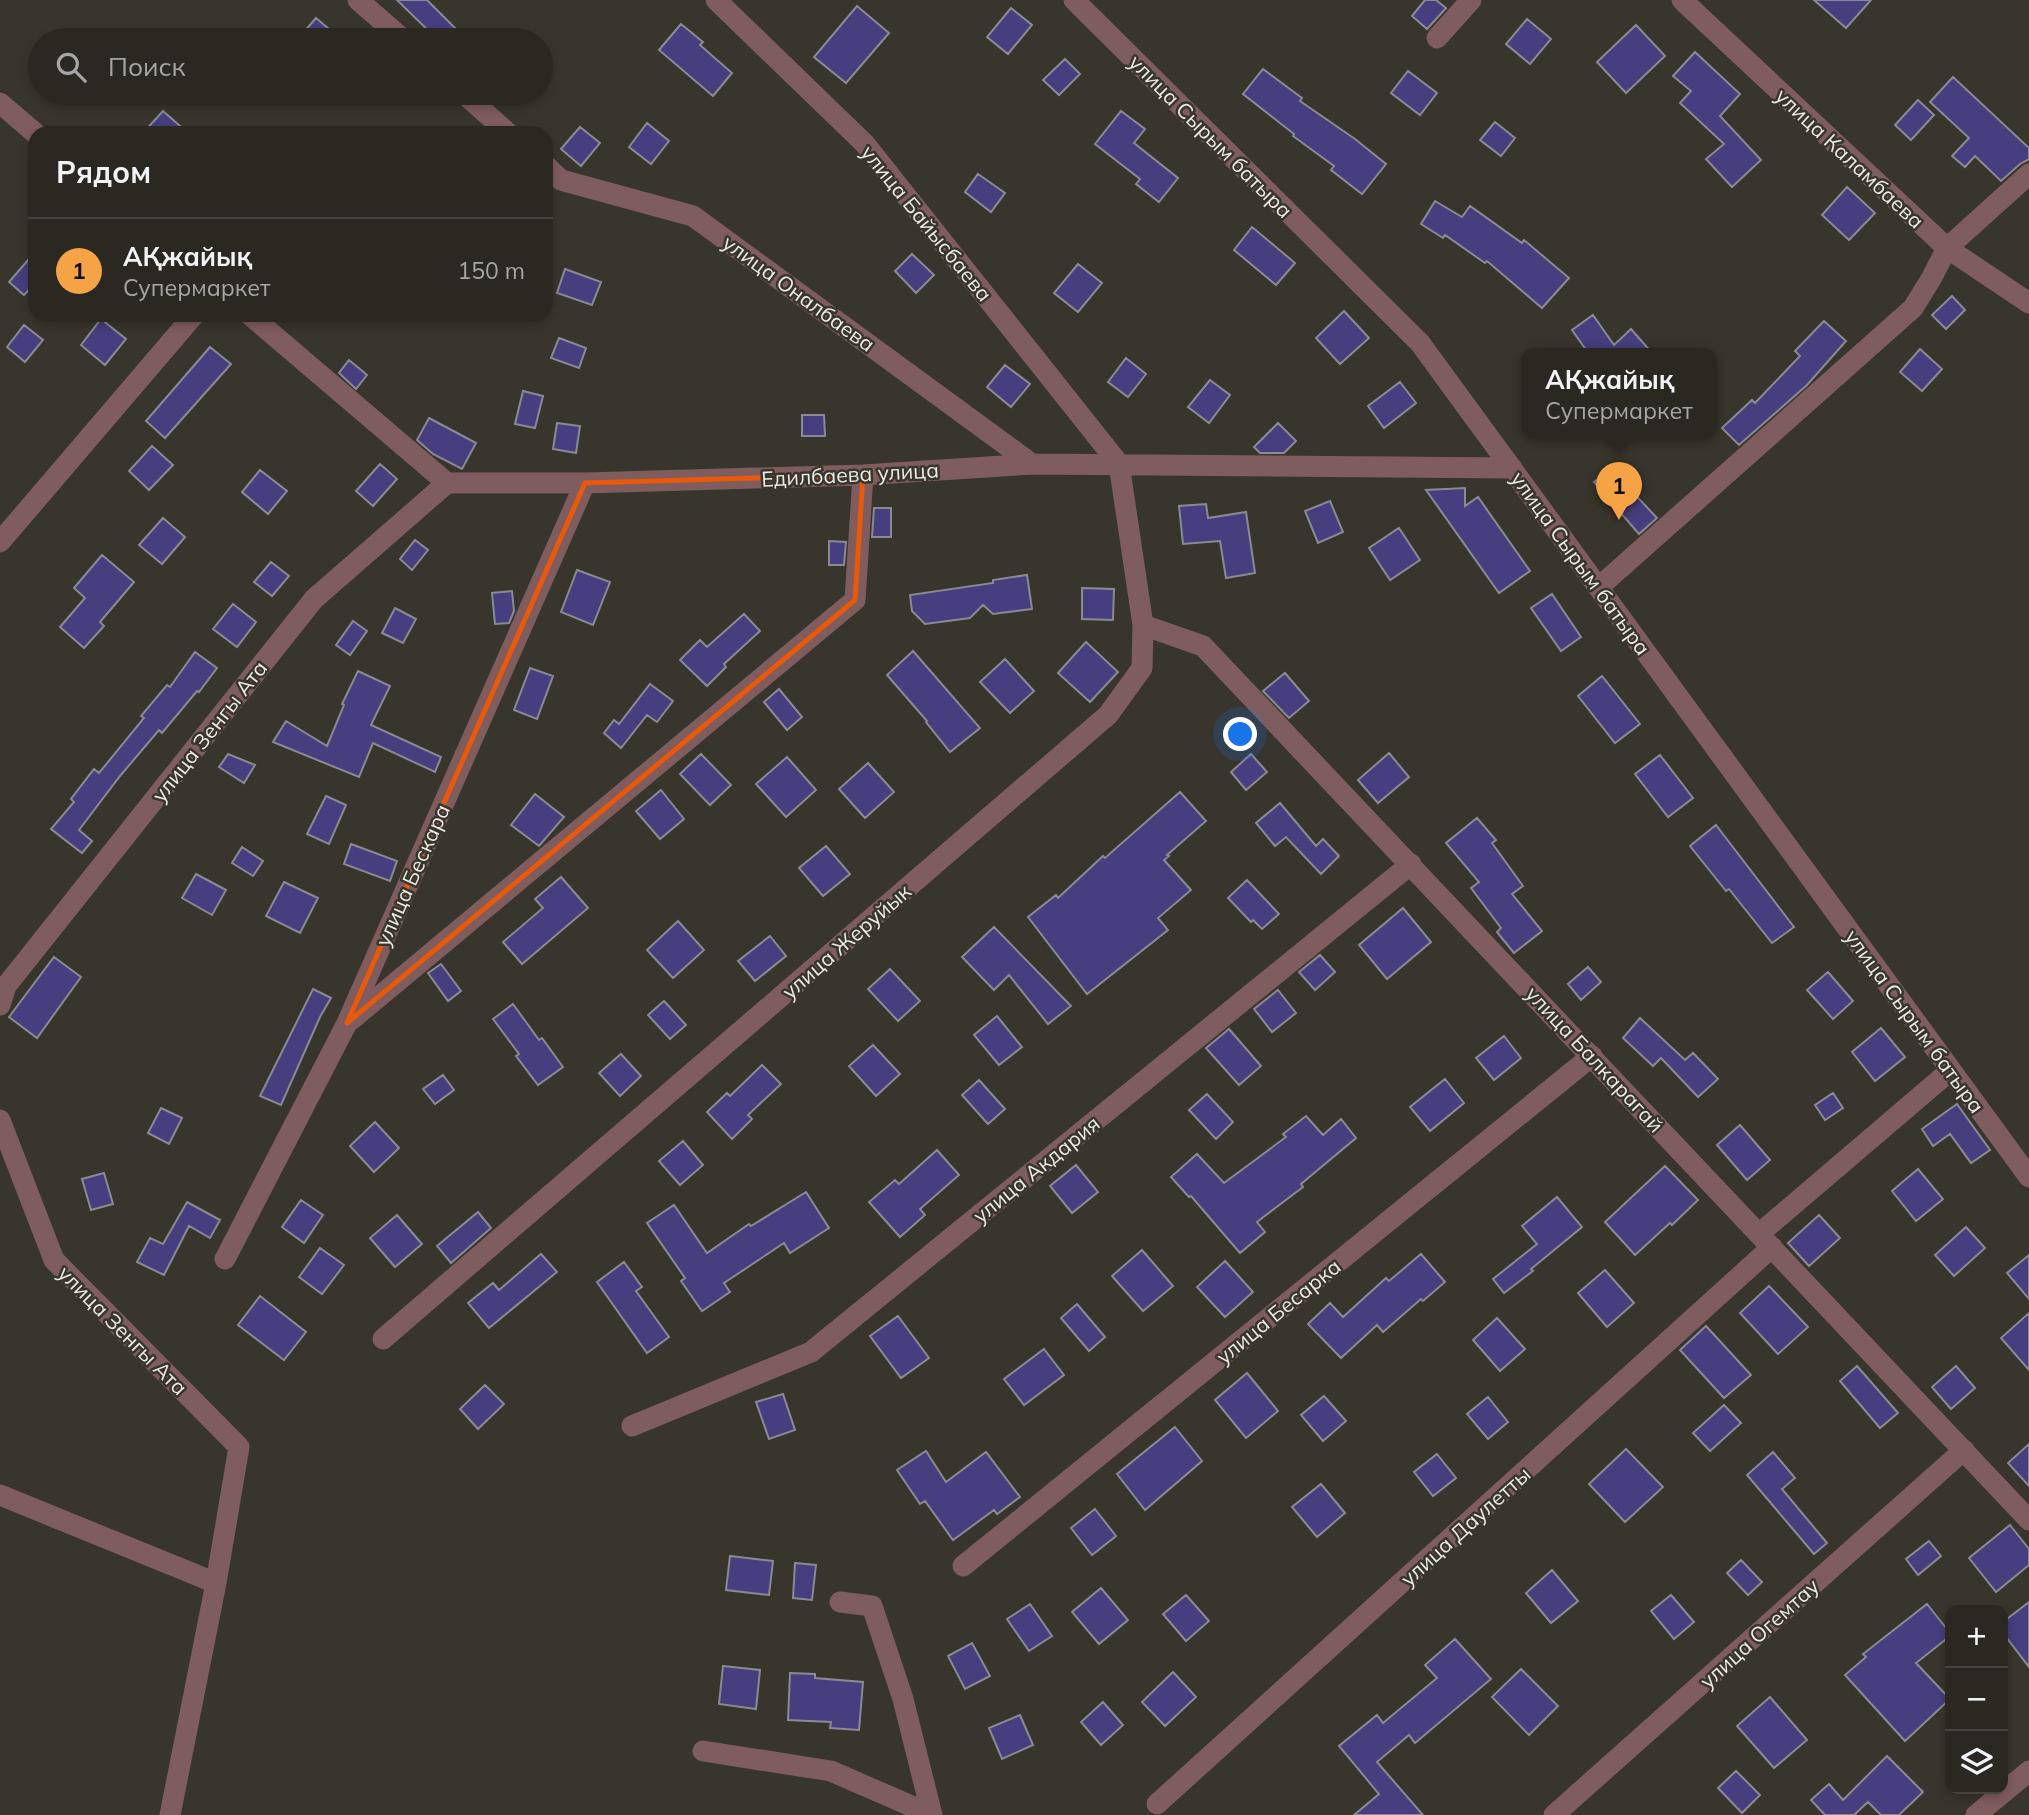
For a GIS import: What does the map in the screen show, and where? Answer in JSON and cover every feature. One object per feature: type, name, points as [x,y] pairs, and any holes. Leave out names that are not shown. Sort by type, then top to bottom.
[{"type":"street","points":[[358,0],[390,28]]},
{"type":"street","name":"улица Байысбаева","points":[[716,0],[865,144],[1119,464]]},
{"type":"street","name":"улица Сырым батыра","points":[[1074,0],[1420,343],[2029,1177]]},
{"type":"street","points":[[1437,38],[1471,0]]},
{"type":"street","name":"улица Каламбаева","points":[[1682,0],[1947,248],[2029,303]]},
{"type":"street","points":[[476,105],[500,126]]},
{"type":"street","points":[[4,116],[28,129]]},
{"type":"street","name":"улица Оналбаева","points":[[553,173],[561,180],[693,216],[1032,464]]},
{"type":"street","points":[[1598,587],[1913,308],[1947,248],[2029,174]]},
{"type":"street","points":[[0,542],[188,322]]},
{"type":"street","points":[[258,322],[447,482]]},
{"type":"street","name":"Едилбаева улица","points":[[447,482],[585,483],[863,475],[1032,464],[1512,468]]},
{"type":"street","name":"улица Жеруйык","points":[[383,1339],[1108,715],[1142,668],[1143,625],[1119,464]]},
{"type":"street","points":[[347,1023],[855,600],[863,475]]},
{"type":"street","name":"улица Зенгы Ата","points":[[0,1005],[6,986],[314,599],[447,482]]},
{"type":"street","name":"улица Бескара","points":[[225,1259],[347,1023],[585,483]]},
{"type":"street","name":"улица Балкарагай","points":[[1143,625],[1203,646],[2029,1520]]},
{"type":"street","name":"улица Акдария","points":[[632,1426],[811,1352],[1411,864]]},
{"type":"street","name":"улица Бесарка","points":[[963,1566],[1592,1056]]},
{"type":"street","name":"улица Даулетты","points":[[1157,1804],[1951,1070]]},
{"type":"street","name":"улица Зенгы Ата","points":[[0,1120],[54,1260],[239,1447],[216,1583]]},
{"type":"street","name":"улица Огемтау","points":[[1554,1815],[1964,1450]]},
{"type":"street","points":[[0,1495],[216,1583],[170,1815]]},
{"type":"street","points":[[703,1751],[831,1771],[932,1815],[903,1699],[872,1606],[840,1602]]},
{"type":"street","points":[[1976,1815],[2029,1771]]},
{"type":"highlighted area","points":[[863,475],[855,600],[347,1023],[585,483]]},
{"type":"building","points":[[397,0],[427,0],[455,28],[426,28]]},
{"type":"building","points":[[1425,0],[1436,0],[1446,8],[1427,29],[1412,16]]},
{"type":"building","points":[[1814,0],[1871,0],[1846,28]]},
{"type":"building","points":[[857,6],[889,33],[846,83],[814,57]]},
{"type":"building","points":[[1011,8],[1032,25],[1008,54],[987,37]]},
{"type":"building","points":[[316,18],[328,28],[307,28]]},
{"type":"building","points":[[1527,19],[1551,39],[1530,64],[1506,44]]},
{"type":"building","points":[[681,24],[703,42],[700,45],[732,73],[713,96],[659,50]]},
{"type":"building","points":[[1636,25],[1665,56],[1626,93],[1597,62]]},
{"type":"building","points":[[1695,52],[1740,94],[1720,116],[1761,160],[1732,187],[1706,159],[1724,144],[1680,103],[1691,91],[1673,76]]},
{"type":"building","points":[[1065,59],[1080,74],[1059,95],[1043,80]]},
{"type":"building","points":[[1263,69],[1302,98],[1300,101],[1386,164],[1362,194],[1331,170],[1334,166],[1243,94]]},
{"type":"building","points":[[1408,71],[1437,93],[1420,115],[1391,93]]},
{"type":"building","points":[[1953,77],[2029,148],[2029,159],[2001,181],[1975,156],[1965,167],[1952,156],[1969,138],[1930,102]]},
{"type":"building","points":[[1918,100],[1934,115],[1911,140],[1895,125]]},
{"type":"building","points":[[163,111],[180,126],[149,126]]},
{"type":"building","points":[[1121,111],[1145,129],[1134,143],[1178,178],[1159,202],[1136,184],[1140,179],[1095,144]]},
{"type":"building","points":[[1495,122],[1515,138],[1501,156],[1480,140]]},
{"type":"building","points":[[647,123],[669,141],[651,164],[629,147]]},
{"type":"building","points":[[580,127],[600,143],[581,166],[561,149]]},
{"type":"building","points":[[978,174],[1005,193],[991,212],[965,192]]},
{"type":"building","points":[[1847,187],[1875,213],[1849,240],[1822,215]]},
{"type":"building","points":[[1435,201],[1462,217],[1470,206],[1522,243],[1524,240],[1569,278],[1542,308],[1487,261],[1485,263],[1445,235],[1443,238],[1421,224]]},
{"type":"building","points":[[1252,227],[1295,263],[1276,285],[1234,250]]},
{"type":"building","points":[[912,254],[934,275],[916,293],[895,271]]},
{"type":"building","points":[[28,260],[28,291],[24,295],[9,282]]},
{"type":"building","points":[[1078,264],[1102,283],[1078,312],[1054,293]]},
{"type":"building","points":[[565,269],[601,282],[592,305],[557,293]]},
{"type":"building","points":[[1952,296],[1965,310],[1946,329],[1932,315]]},
{"type":"building","points":[[1344,311],[1369,338],[1340,364],[1316,338]]},
{"type":"building","points":[[1593,315],[1614,345],[1631,329],[1648,348],[1585,348],[1572,330]]},
{"type":"building","points":[[1824,321],[1846,341],[1807,385],[1739,445],[1722,428],[1752,400],[1755,403],[1800,356],[1795,351]]},
{"type":"building","points":[[99,322],[105,322],[126,339],[105,365],[81,345]]},
{"type":"building","points":[[24,325],[43,340],[25,362],[7,347]]},
{"type":"building","points":[[559,338],[586,348],[579,368],[551,358]]},
{"type":"building","points":[[210,347],[231,364],[165,438],[146,421]]},
{"type":"building","points":[[1920,349],[1942,369],[1922,391],[1900,372]]},
{"type":"building","points":[[1126,358],[1146,374],[1128,397],[1108,382]]},
{"type":"building","points":[[349,360],[367,375],[356,389],[339,373]]},
{"type":"building","points":[[1005,365],[1030,384],[1011,407],[987,387]]},
{"type":"building","points":[[1210,380],[1230,395],[1209,423],[1188,407]]},
{"type":"building","points":[[1400,382],[1416,403],[1384,428],[1368,406]]},
{"type":"building","points":[[523,391],[543,396],[535,428],[515,424]]},
{"type":"building","points":[[802,415],[824,415],[825,436],[802,436]]},
{"type":"building","points":[[429,418],[476,443],[462,469],[433,454],[417,440]]},
{"type":"building","points":[[557,423],[580,426],[576,453],[553,449]]},
{"type":"building","points":[[1278,423],[1296,441],[1284,453],[1260,453],[1254,447]]},
{"type":"building","points":[[152,446],[173,465],[149,490],[129,471]]},
{"type":"building","points":[[380,464],[397,479],[373,506],[356,491]]},
{"type":"building","points":[[1616,464],[1630,482],[1626,485],[1657,518],[1639,534],[1594,482]]},
{"type":"building","points":[[260,470],[287,491],[268,514],[242,492]]},
{"type":"building","points":[[1465,488],[1465,506],[1478,497],[1530,571],[1499,593],[1426,490]]},
{"type":"building","points":[[1330,501],[1343,532],[1318,543],[1305,511]]},
{"type":"building","points":[[1206,504],[1208,518],[1246,512],[1255,573],[1226,578],[1220,541],[1183,544],[1179,506]]},
{"type":"building","points":[[874,508],[891,508],[891,537],[872,537]]},
{"type":"building","points":[[163,518],[185,537],[162,564],[139,545]]},
{"type":"building","points":[[1399,528],[1420,560],[1390,580],[1369,548]]},
{"type":"building","points":[[415,540],[428,550],[412,570],[400,559]]},
{"type":"building","points":[[829,541],[846,542],[844,565],[829,565]]},
{"type":"building","points":[[102,555],[134,582],[100,622],[104,626],[84,648],[60,627],[85,598],[74,588]]},
{"type":"building","points":[[271,562],[289,576],[272,596],[254,582]]},
{"type":"building","points":[[577,570],[610,582],[593,625],[561,612]]},
{"type":"building","points":[[1027,575],[1032,609],[993,614],[983,605],[970,618],[925,624],[912,611],[910,595],[993,583],[993,580]]},
{"type":"building","points":[[1082,588],[1114,589],[1113,620],[1082,619]]},
{"type":"building","points":[[512,591],[514,611],[509,623],[495,624],[492,593]]},
{"type":"building","points":[[1552,594],[1581,637],[1561,651],[1531,608]]},
{"type":"building","points":[[233,604],[256,622],[237,647],[213,629]]},
{"type":"building","points":[[395,608],[416,619],[403,643],[382,633]]},
{"type":"building","points":[[744,614],[760,631],[724,664],[726,667],[707,686],[680,660],[700,640],[707,647]]},
{"type":"building","points":[[353,621],[367,631],[350,655],[336,645]]},
{"type":"building","points":[[1086,642],[1118,672],[1090,702],[1058,673]]},
{"type":"building","points":[[913,651],[980,728],[950,752],[887,675]]},
{"type":"building","points":[[195,652],[217,668],[162,733],[159,730],[79,830],[92,841],[82,853],[51,829],[74,802],[71,799],[94,769],[99,773],[144,718],[141,716],[167,685],[170,687]]},
{"type":"building","points":[[1005,659],[1034,691],[1010,713],[980,682]]},
{"type":"building","points":[[530,668],[553,676],[537,719],[514,710]]},
{"type":"building","points":[[358,671],[390,686],[371,725],[441,757],[435,772],[373,743],[359,777],[273,742],[286,721],[327,746],[344,705],[342,704]]},
{"type":"building","points":[[1285,673],[1309,701],[1289,718],[1263,691]]},
{"type":"building","points":[[1602,676],[1640,724],[1615,743],[1578,696]]},
{"type":"building","points":[[650,684],[673,701],[657,722],[647,715],[621,748],[604,733],[614,720],[619,724]]},
{"type":"building","points":[[779,689],[802,717],[787,730],[764,702]]},
{"type":"building","points":[[1389,753],[1409,777],[1378,803],[1358,780]]},
{"type":"building","points":[[228,754],[255,765],[244,783],[219,767]]},
{"type":"building","points":[[701,754],[731,785],[710,805],[680,774]]},
{"type":"building","points":[[1251,754],[1267,772],[1246,790],[1231,772]]},
{"type":"building","points":[[1660,755],[1693,798],[1668,817],[1635,774]]},
{"type":"building","points":[[787,757],[816,790],[786,817],[756,784]]},
{"type":"building","points":[[868,763],[894,792],[865,818],[839,789]]},
{"type":"building","points":[[661,790],[684,819],[660,839],[636,811]]},
{"type":"building","points":[[1180,792],[1206,821],[1164,860],[1191,890],[1158,918],[1168,930],[1087,994],[1028,917],[1056,895],[1058,898],[1103,856],[1105,858]]},
{"type":"building","points":[[535,794],[564,817],[539,846],[511,825]]},
{"type":"building","points":[[326,796],[346,805],[329,844],[307,834]]},
{"type":"building","points":[[1280,803],[1316,846],[1323,839],[1339,856],[1321,874],[1286,837],[1275,846],[1256,823]]},
{"type":"building","points":[[1477,818],[1496,840],[1492,843],[1523,886],[1512,894],[1542,931],[1514,953],[1497,932],[1501,928],[1471,888],[1479,882],[1446,843]]},
{"type":"building","points":[[1716,825],[1794,927],[1772,943],[1690,846]]},
{"type":"building","points":[[351,844],[397,861],[390,881],[344,864]]},
{"type":"building","points":[[826,846],[850,874],[823,896],[799,868]]},
{"type":"building","points":[[242,847],[263,861],[253,876],[232,863]]},
{"type":"building","points":[[196,874],[226,890],[212,915],[182,898]]},
{"type":"building","points":[[561,877],[588,908],[522,964],[503,942],[543,908],[535,899]]},
{"type":"building","points":[[1247,880],[1279,914],[1262,929],[1253,920],[1251,922],[1228,898]]},
{"type":"building","points":[[284,882],[318,898],[300,933],[266,916]]},
{"type":"building","points":[[1403,908],[1431,942],[1387,979],[1359,945]]},
{"type":"building","points":[[678,921],[704,950],[673,978],[647,950]]},
{"type":"building","points":[[994,927],[1071,1006],[1048,1024],[1009,975],[994,990],[962,957]]},
{"type":"building","points":[[770,936],[786,956],[755,981],[738,961]]},
{"type":"building","points":[[1320,955],[1335,972],[1315,990],[1299,972]]},
{"type":"building","points":[[54,957],[81,977],[37,1038],[9,1017]]},
{"type":"building","points":[[441,964],[461,991],[448,1001],[428,973]]},
{"type":"building","points":[[1588,967],[1601,982],[1581,1000],[1568,984]]},
{"type":"building","points":[[890,969],[920,1001],[898,1021],[868,989]]},
{"type":"building","points":[[1828,972],[1853,1001],[1833,1019],[1807,990]]},
{"type":"building","points":[[313,989],[331,998],[281,1105],[260,1096]]},
{"type":"building","points":[[1278,990],[1296,1013],[1272,1032],[1254,1009]]},
{"type":"building","points":[[664,1001],[686,1025],[670,1039],[648,1015]]},
{"type":"building","points":[[513,1004],[563,1067],[538,1085],[493,1019]]},
{"type":"building","points":[[997,1016],[1022,1047],[999,1065],[974,1035]]},
{"type":"building","points":[[1640,1018],[1685,1060],[1693,1053],[1718,1079],[1698,1097],[1661,1058],[1653,1066],[1623,1038]]},
{"type":"building","points":[[1881,1028],[1905,1057],[1875,1081],[1852,1052]]},
{"type":"building","points":[[1229,1029],[1261,1066],[1239,1085],[1206,1048]]},
{"type":"building","points":[[1504,1036],[1521,1058],[1494,1080],[1476,1058]]},
{"type":"building","points":[[873,1045],[900,1074],[876,1096],[849,1066]]},
{"type":"building","points":[[621,1054],[641,1076],[620,1096],[599,1073]]},
{"type":"building","points":[[762,1065],[781,1084],[748,1115],[752,1119],[732,1139],[707,1112],[727,1093],[730,1096]]},
{"type":"building","points":[[443,1075],[454,1090],[435,1104],[423,1089]]},
{"type":"building","points":[[1445,1079],[1464,1103],[1430,1131],[1410,1107]]},
{"type":"building","points":[[979,1080],[1005,1109],[988,1124],[962,1095]]},
{"type":"building","points":[[1833,1093],[1843,1108],[1825,1120],[1815,1105]]},
{"type":"building","points":[[1207,1094],[1233,1122],[1216,1139],[1189,1110]]},
{"type":"building","points":[[1957,1104],[1990,1150],[1971,1163],[1950,1134],[1933,1146],[1922,1129]]},
{"type":"building","points":[[161,1108],[182,1118],[169,1144],[148,1133]]},
{"type":"building","points":[[1306,1116],[1323,1135],[1341,1119],[1356,1138],[1301,1184],[1303,1187],[1257,1222],[1265,1232],[1240,1253],[1171,1177],[1197,1154],[1224,1183],[1286,1137],[1283,1134]]},
{"type":"building","points":[[375,1122],[399,1148],[374,1172],[350,1146]]},
{"type":"building","points":[[1740,1125],[1770,1160],[1747,1180],[1717,1145]]},
{"type":"building","points":[[683,1141],[703,1165],[680,1185],[659,1161]]},
{"type":"building","points":[[937,1150],[959,1175],[920,1209],[925,1215],[900,1237],[869,1202],[895,1180],[899,1184]]},
{"type":"building","points":[[1076,1165],[1098,1192],[1072,1213],[1050,1186]]},
{"type":"building","points":[[1665,1166],[1698,1200],[1635,1255],[1605,1222]]},
{"type":"building","points":[[1918,1169],[1943,1199],[1916,1221],[1892,1191]]},
{"type":"building","points":[[104,1173],[113,1204],[91,1210],[82,1179]]},
{"type":"building","points":[[806,1192],[829,1228],[790,1253],[784,1243],[724,1283],[730,1292],[702,1311],[681,1281],[685,1278],[647,1223],[674,1205],[707,1253],[749,1224],[751,1226]]},
{"type":"building","points":[[1557,1197],[1582,1227],[1504,1293],[1493,1279],[1537,1244],[1522,1226]]},
{"type":"building","points":[[301,1200],[323,1215],[304,1243],[282,1227]]},
{"type":"building","points":[[187,1202],[220,1220],[210,1238],[189,1226],[164,1275],[137,1262],[150,1238],[163,1244]]},
{"type":"building","points":[[478,1212],[491,1228],[451,1263],[437,1246]]},
{"type":"building","points":[[397,1215],[422,1244],[395,1267],[370,1238]]},
{"type":"building","points":[[1819,1215],[1840,1238],[1809,1266],[1788,1243]]},
{"type":"building","points":[[1966,1227],[1985,1248],[1954,1276],[1935,1255]]},
{"type":"building","points":[[320,1248],[344,1265],[322,1294],[299,1277]]},
{"type":"building","points":[[1142,1250],[1173,1286],[1143,1311],[1112,1276]]},
{"type":"building","points":[[541,1254],[557,1272],[489,1328],[468,1303],[493,1283],[499,1290]]},
{"type":"building","points":[[1421,1254],[1445,1282],[1383,1332],[1377,1325],[1341,1358],[1308,1324],[1330,1303],[1343,1317],[1386,1278],[1389,1281]]},
{"type":"building","points":[[2029,1255],[2029,1299],[2007,1273]]},
{"type":"building","points":[[1225,1261],[1253,1292],[1225,1317],[1197,1287]]},
{"type":"building","points":[[624,1262],[642,1287],[636,1291],[669,1337],[647,1353],[597,1282]]},
{"type":"building","points":[[1605,1270],[1634,1303],[1607,1327],[1578,1293]]},
{"type":"building","points":[[1769,1286],[1808,1327],[1778,1354],[1740,1313]]},
{"type":"building","points":[[260,1296],[306,1332],[284,1360],[238,1325]]},
{"type":"building","points":[[1077,1304],[1105,1337],[1089,1351],[1061,1318]]},
{"type":"building","points":[[2029,1313],[2029,1370],[2001,1338]]},
{"type":"building","points":[[898,1316],[929,1358],[901,1378],[870,1336]]},
{"type":"building","points":[[1497,1318],[1525,1349],[1500,1371],[1473,1340]]},
{"type":"building","points":[[1706,1326],[1751,1375],[1724,1398],[1680,1350]]},
{"type":"building","points":[[1044,1349],[1064,1375],[1024,1405],[1004,1379]]},
{"type":"building","points":[[1857,1366],[1898,1413],[1880,1428],[1840,1381]]},
{"type":"building","points":[[1956,1366],[1975,1388],[1951,1409],[1932,1387]]},
{"type":"building","points":[[1247,1373],[1278,1411],[1246,1438],[1215,1400]]},
{"type":"building","points":[[485,1385],[504,1404],[478,1429],[460,1409]]},
{"type":"building","points":[[783,1394],[795,1430],[769,1439],[756,1402]]},
{"type":"building","points":[[1324,1396],[1346,1421],[1323,1441],[1301,1415]]},
{"type":"building","points":[[1488,1397],[1508,1422],[1488,1439],[1467,1414]]},
{"type":"building","points":[[1724,1405],[1741,1423],[1710,1451],[1693,1433]]},
{"type":"building","points":[[1175,1427],[1202,1461],[1145,1510],[1117,1474]]},
{"type":"building","points":[[2029,1444],[2029,1486],[2008,1463]]},
{"type":"building","points":[[1626,1449],[1663,1487],[1625,1522],[1589,1484]]},
{"type":"building","points":[[926,1451],[946,1482],[986,1452],[1020,1497],[997,1514],[994,1510],[953,1540],[925,1501],[920,1504],[897,1470]]},
{"type":"building","points":[[1773,1452],[1795,1478],[1782,1489],[1827,1543],[1814,1554],[1747,1475]]},
{"type":"building","points":[[1437,1454],[1456,1478],[1433,1496],[1414,1472]]},
{"type":"building","points":[[1321,1484],[1345,1513],[1317,1537],[1292,1507]]},
{"type":"building","points":[[1095,1509],[1116,1536],[1092,1555],[1071,1528]]},
{"type":"building","points":[[2010,1525],[2029,1549],[2029,1565],[1996,1592],[1969,1558]]},
{"type":"building","points":[[1929,1541],[1941,1556],[1918,1575],[1906,1559]]},
{"type":"building","points":[[730,1556],[773,1561],[769,1595],[726,1590]]},
{"type":"building","points":[[1741,1560],[1762,1582],[1748,1595],[1727,1573]]},
{"type":"building","points":[[795,1563],[816,1565],[812,1600],[793,1598]]},
{"type":"building","points":[[1552,1570],[1578,1601],[1551,1623],[1526,1593]]},
{"type":"building","points":[[1101,1588],[1128,1620],[1099,1644],[1072,1612]]},
{"type":"building","points":[[1186,1595],[1209,1621],[1186,1641],[1163,1614]]},
{"type":"building","points":[[1671,1595],[1694,1622],[1674,1639],[1651,1611]]},
{"type":"building","points":[[2029,1602],[2029,1667],[2008,1640],[2008,1618]]},
{"type":"building","points":[[1030,1604],[1052,1636],[1029,1651],[1007,1619]]},
{"type":"building","points":[[1927,1604],[1945,1627],[1945,1640],[1916,1663],[1945,1694],[1945,1704],[1905,1741],[1845,1675],[1866,1657],[1863,1654]]},
{"type":"building","points":[[1455,1639],[1491,1679],[1415,1743],[1409,1735],[1377,1762],[1423,1815],[1354,1815],[1379,1794],[1339,1746],[1377,1715],[1383,1723],[1437,1678],[1425,1665]]},
{"type":"building","points":[[972,1643],[990,1676],[965,1689],[948,1656]]},
{"type":"building","points":[[723,1666],[760,1670],[756,1709],[719,1704]]},
{"type":"building","points":[[1521,1669],[1558,1706],[1529,1735],[1492,1697]]},
{"type":"building","points":[[1173,1672],[1196,1697],[1165,1726],[1142,1702]]},
{"type":"building","points":[[790,1673],[863,1682],[859,1730],[830,1728],[831,1722],[788,1720]]},
{"type":"building","points":[[1770,1697],[1807,1740],[1774,1768],[1737,1726]]},
{"type":"building","points":[[1103,1702],[1123,1725],[1101,1745],[1081,1722]]},
{"type":"building","points":[[1020,1715],[1033,1745],[1002,1759],[989,1728]]},
{"type":"building","points":[[1887,1756],[1923,1792],[1899,1815],[1881,1815],[1868,1802],[1856,1815],[1825,1815],[1811,1800],[1829,1784],[1843,1800]]},
{"type":"building","points":[[1736,1771],[1760,1795],[1742,1813],[1718,1788]]},
{"type":"place","name":"АҚжайық","points":[[1619,520]]}]
